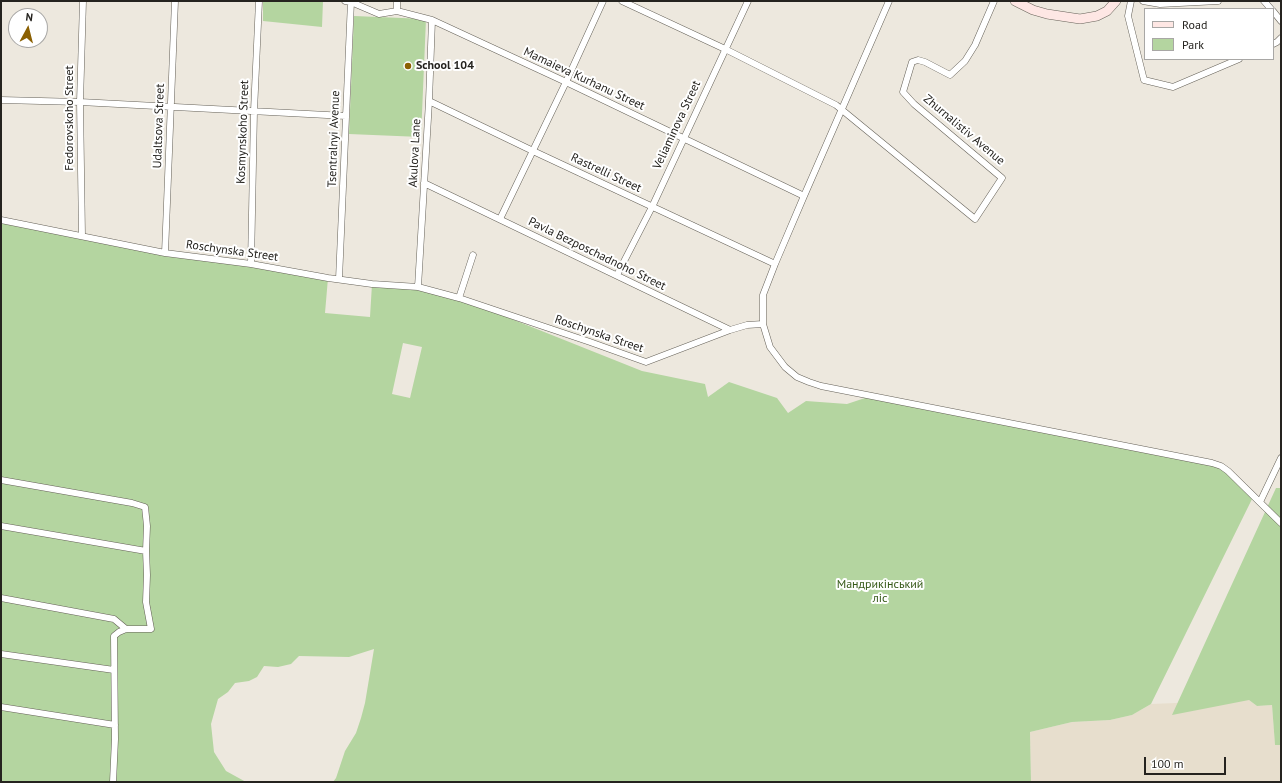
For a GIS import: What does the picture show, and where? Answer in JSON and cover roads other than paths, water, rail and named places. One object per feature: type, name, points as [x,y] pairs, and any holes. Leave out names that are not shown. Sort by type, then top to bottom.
[{"type":"main road","points":[[1015,1],[1033,10],[1047,14],[1080,19],[1097,16],[1107,11],[1116,1]]},
{"type":"street","name":"Fedorovskoho Street","points":[[82,236],[80,102],[83,1]]},
{"type":"street","name":"Udaltsova Street","points":[[165,253],[175,1]]},
{"type":"street","name":"Kosmynskoho Street","points":[[251,264],[254,111],[259,1]]},
{"type":"street","name":"Mamaieva Kurhanu Street","points":[[349,1],[379,14],[397,11],[432,20],[566,82],[804,196]]},
{"type":"street","name":"Tsentralnyi Avenue","points":[[339,279],[349,1]]},
{"type":"street","points":[[397,1],[397,11]]},
{"type":"street","points":[[500,219],[603,1]]},
{"type":"street","points":[[622,1],[725,49],[836,105],[842,110]]},
{"type":"street","name":"Veliaminova Street","points":[[617,275],[652,207],[748,1]]},
{"type":"street","points":[[889,1],[804,196],[763,295],[763,324],[770,347],[785,367],[797,377],[821,386],[1212,462],[1228,471],[1281,523]]},
{"type":"street","name":"Zhurnalistiv Avenue","points":[[842,110],[975,219],[1002,178],[914,104],[903,92],[912,62],[918,60],[925,62],[950,75],[965,61],[975,45],[994,1]]},
{"type":"street","points":[[1131,1],[1128,16],[1144,80],[1173,87],[1236,60]]},
{"type":"street","points":[[1143,1],[1160,4],[1217,1]]},
{"type":"street","points":[[1274,12],[1281,21]]},
{"type":"street","name":"Akulova Lane","points":[[418,286],[429,100],[432,20]]},
{"type":"street","points":[[1,100],[80,102],[346,116]]},
{"type":"street","name":"Rastrelli Street","points":[[429,100],[533,151],[775,264]]},
{"type":"street","name":"Pavla Bezposchadnoho Street","points":[[424,183],[730,330]]},
{"type":"street","name":"Roschynska Street","points":[[1,220],[165,253],[251,264],[328,278],[372,284],[418,286],[459,298],[646,362],[730,330]]},
{"type":"street","points":[[459,298],[473,255]]},
{"type":"street","points":[[730,330],[747,325],[763,324]]},
{"type":"street","points":[[1260,502],[1281,458]]},
{"type":"street","points":[[1,480],[132,503],[145,507],[147,526],[146,602],[151,630],[126,629],[114,636],[115,725],[113,782]]},
{"type":"street","points":[[1,526],[146,551]]},
{"type":"street","points":[[1,598],[114,618],[126,629]]},
{"type":"street","points":[[1,654],[114,670]]},
{"type":"street","points":[[1,707],[115,725]]},
{"type":"place","name":"School 104","points":[[408,66]]},
{"type":"park label","name":"Мандрикінський ліс","points":[[880,592]]}]
